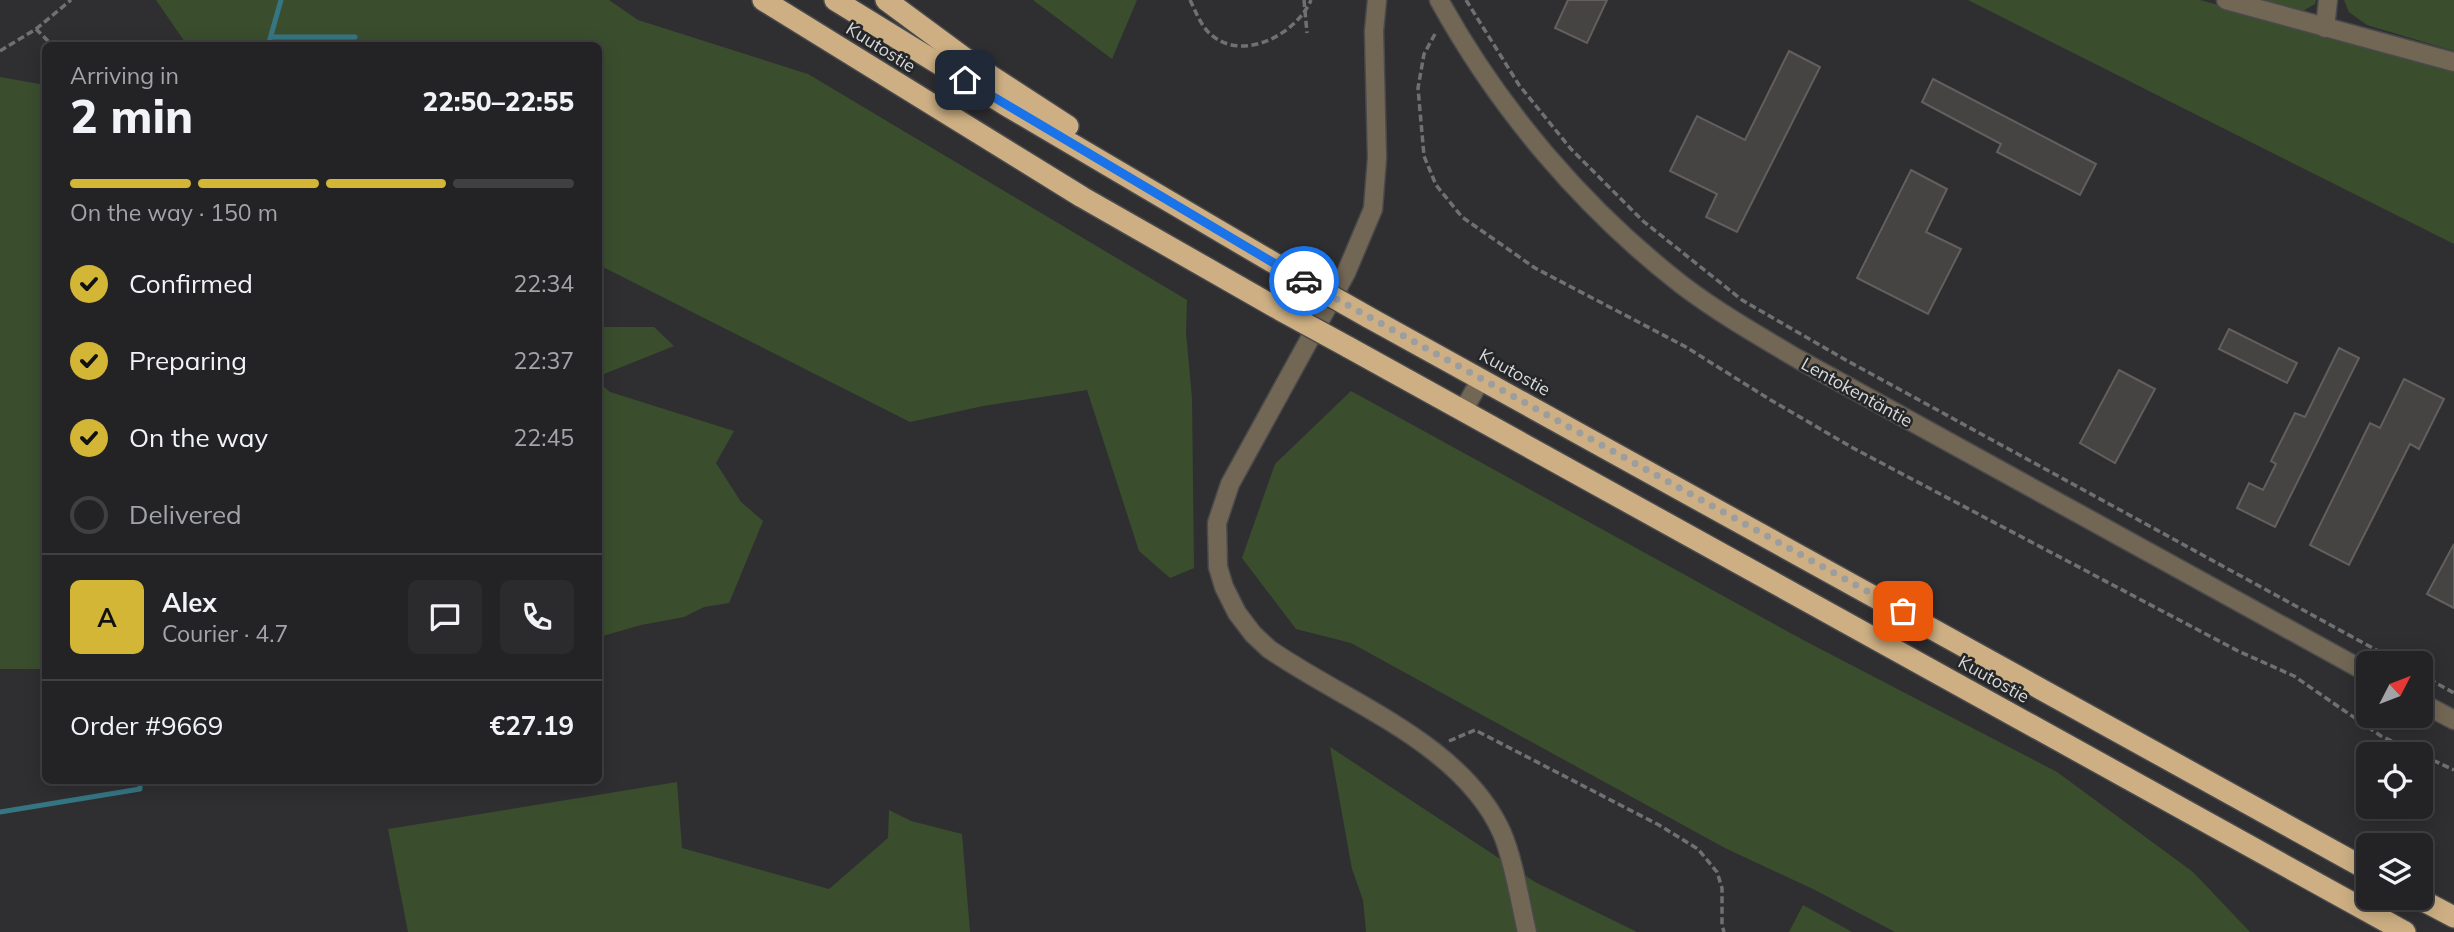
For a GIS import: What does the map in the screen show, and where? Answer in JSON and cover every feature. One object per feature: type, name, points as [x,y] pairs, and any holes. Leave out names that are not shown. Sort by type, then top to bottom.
[{"type":"highway","name":"Kuutostie","points":[[763,0],[1082,197],[1282,311],[2405,932]]},
{"type":"highway","name":"Kuutostie","points":[[835,0],[1009,107],[1301,279],[2356,863]]},
{"type":"highway","points":[[886,0],[974,65],[1301,279]]},
{"type":"highway","points":[[2433,906],[2454,918]]},
{"type":"street","points":[[1377,0],[1374,30],[1377,158],[1373,209],[1346,273],[1230,484],[1217,523],[1218,567],[1237,613],[1269,649],[1402,729],[1438,755],[1467,783],[1487,808],[1502,834],[1527,932]]},
{"type":"street","name":"Lentokentäntie","points":[[1439,0],[1472,57],[1500,98],[1540,147],[1587,199],[1683,285],[1741,325],[1798,359],[2356,666]]},
{"type":"street","points":[[2226,0],[2454,62]]},
{"type":"street","points":[[2325,28],[2328,0]]},
{"type":"street","points":[[1463,411],[1481,379]]},
{"type":"street","points":[[2433,709],[2454,720]]},
{"type":"path","points":[[0,51],[36,29],[72,0]]},
{"type":"path","points":[[1190,0],[1199,19],[1213,37],[1237,47],[1262,43],[1284,31],[1306,12],[1311,0]]},
{"type":"path","points":[[1304,0],[1307,33]]},
{"type":"path","points":[[1466,0],[1519,85],[1571,149],[1643,221],[1742,300],[1844,359],[2378,651]]},
{"type":"path","points":[[36,29],[49,42]]},
{"type":"path","points":[[1435,34],[1424,54],[1418,88],[1424,156],[1436,185],[1462,217],[1535,268],[1686,347],[1853,448],[2238,651],[2294,676],[2381,736],[2454,770]]},
{"type":"path","points":[[2433,681],[2454,693]]},
{"type":"path","points":[[1442,744],[1475,730],[1659,825],[1698,849],[1717,872],[1722,888],[1722,932]]},
{"type":"green space","points":[[156,0],[609,0],[638,20],[808,74],[1187,300],[1186,333],[1192,398],[1194,568],[1170,578],[1139,551],[1087,390],[983,406],[910,422],[602,267],[602,42],[185,42]]},
{"type":"green space","points":[[1033,0],[1137,0],[1112,59]]},
{"type":"green space","points":[[1968,0],[2200,0],[2454,69],[2454,244]]},
{"type":"green space","points":[[2262,0],[2316,0],[2315,4],[2301,12]]},
{"type":"green space","points":[[2344,0],[2454,0],[2454,51],[2367,25],[2349,12]]},
{"type":"green space","points":[[0,77],[42,84],[42,669],[0,669]]},
{"type":"green space","points":[[602,327],[654,327],[674,346],[602,375]]},
{"type":"green space","points":[[602,385],[610,392],[734,431],[716,463],[741,502],[763,521],[729,603],[704,607],[684,617],[602,636]]},
{"type":"green space","points":[[1351,391],[1805,641],[2057,772],[2193,872],[2250,932],[1895,932],[1813,889],[1725,848],[1351,643],[1296,629],[1242,558],[1275,464]]},
{"type":"green space","points":[[1330,747],[1535,882],[1637,932],[1366,932],[1363,900],[1352,869]]},
{"type":"green space","points":[[677,782],[682,848],[829,889],[888,838],[889,810],[911,821],[962,834],[970,932],[408,932],[388,829]]},
{"type":"green space","points":[[1803,905],[1852,932],[1789,932]]},
{"type":"building","points":[[1568,0],[1607,0],[1587,43],[1555,28]]},
{"type":"building","points":[[1789,51],[1820,67],[1737,232],[1706,217],[1717,194],[1670,171],[1697,116],[1745,140]]},
{"type":"building","points":[[1933,79],[2096,164],[2080,195],[1997,152],[2001,144],[1922,102]]},
{"type":"building","points":[[1911,170],[1947,189],[1926,232],[1961,249],[1928,314],[1857,278]]},
{"type":"building","points":[[2229,329],[2297,363],[2287,383],[2219,349]]},
{"type":"building","points":[[2339,348],[2359,358],[2275,527],[2237,508],[2249,483],[2263,490],[2276,464],[2271,461],[2295,413],[2305,417]]},
{"type":"building","points":[[2119,370],[2155,389],[2115,463],[2080,443]]},
{"type":"building","points":[[2404,379],[2444,399],[2419,449],[2410,444],[2349,565],[2310,545],[2370,423],[2380,428]]},
{"type":"building","points":[[2454,544],[2454,608],[2427,594]]},
{"type":"waterway","points":[[269,42],[281,0]]},
{"type":"waterway","points":[[272,37],[355,37]]},
{"type":"waterway","points":[[0,812],[140,789],[140,784]]},
{"type":"way so far","points":[[1304,281],[1903,611]]},
{"type":"route","points":[[965,80],[1304,281]]}]
